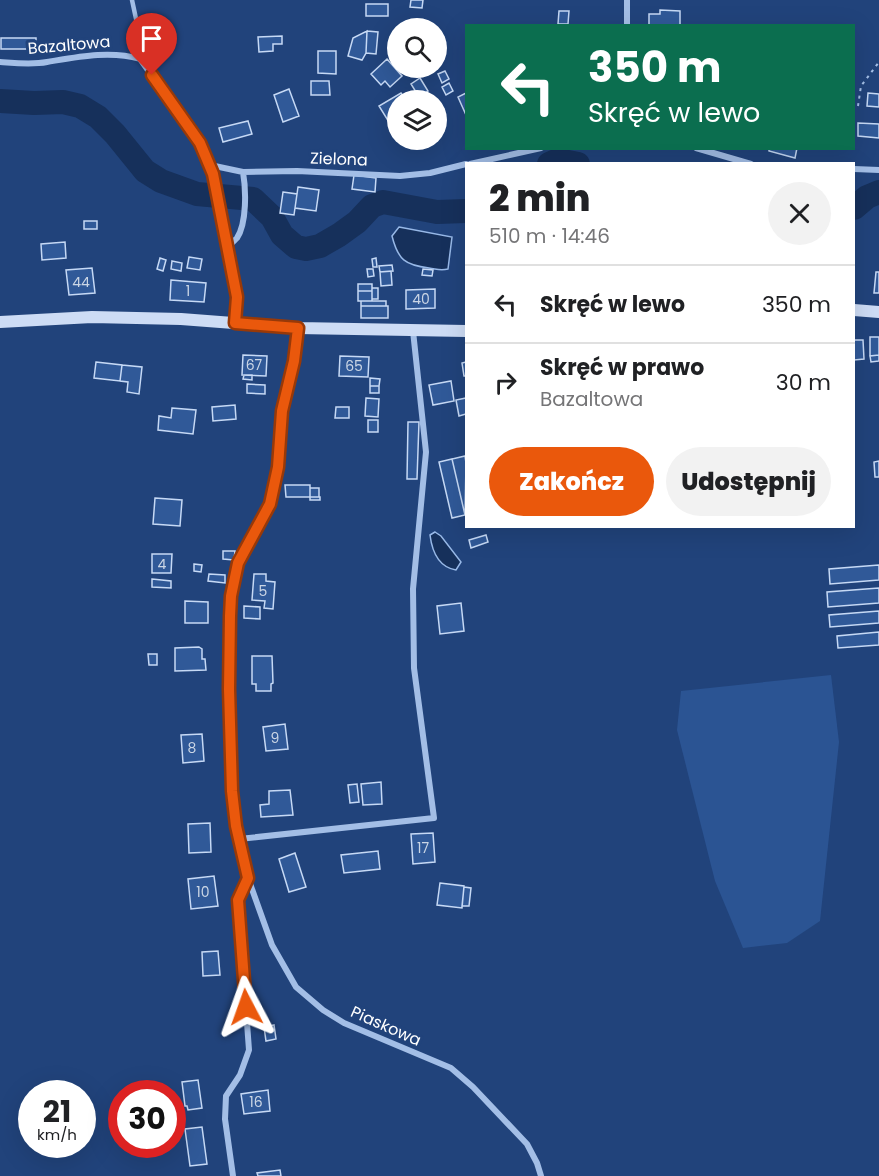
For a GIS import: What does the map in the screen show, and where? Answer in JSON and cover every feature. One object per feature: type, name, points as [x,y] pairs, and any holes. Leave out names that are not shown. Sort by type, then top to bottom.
[{"type":"main road","points":[[855,310],[879,312]]},
{"type":"main road","points":[[0,322],[92,317],[181,319],[298,328],[465,331]]},
{"type":"street","points":[[627,0],[627,24]]},
{"type":"street","name":"Bazaltowa","points":[[0,62],[46,63],[59,59],[124,54],[140,59]]},
{"type":"street","points":[[140,59],[200,143],[210,165],[237,297],[235,323]]},
{"type":"street","name":"Zielona","points":[[477,162],[532,150]]},
{"type":"street","points":[[703,150],[744,162]]},
{"type":"street","name":"Zielona","points":[[210,165],[243,172],[297,171],[416,175],[465,165]]},
{"type":"street","points":[[855,169],[879,170]]},
{"type":"street","points":[[227,248],[241,230],[246,188],[243,172]]},
{"type":"street","name":"Piaskowa","points":[[298,328],[294,361],[282,411],[278,467],[270,504],[238,563],[231,596],[229,635],[232,791],[248,878],[272,945],[296,987],[323,1010],[344,1023],[451,1068],[527,1144],[541,1176]]},
{"type":"street","points":[[239,839],[434,818],[414,668],[413,589],[426,452],[413,331]]},
{"type":"street","points":[[233,1176],[225,1108],[226,1096],[240,1075],[249,1050],[238,900],[248,878]]},
{"type":"lane","points":[[132,0],[141,42],[140,59]]},
{"type":"path","points":[[858,106],[861,86],[879,62]]},
{"type":"shaded area","points":[[399,227],[452,237],[448,269],[421,267],[404,260],[397,251],[392,236]]},
{"type":"shaded area","points":[[435,532],[441,536],[461,562],[456,570],[445,566],[437,557],[430,535]]},
{"type":"shaded area","points":[[831,675],[839,742],[820,921],[787,943],[743,948],[715,881],[677,730],[681,691]]},
{"type":"building","points":[[411,0],[423,0],[422,8],[410,7]]},
{"type":"building","points":[[366,4],[388,4],[388,16],[366,16]]},
{"type":"building","points":[[660,10],[680,11],[680,24],[649,24],[649,14],[660,14]]},
{"type":"building","points":[[559,11],[569,11],[568,24],[558,24]]},
{"type":"building","points":[[367,31],[378,32],[376,54],[366,53]]},
{"type":"building","points":[[367,31],[366,53],[362,60],[348,56],[353,38]]},
{"type":"building","points":[[282,36],[282,44],[273,44],[273,51],[259,52],[258,37]]},
{"type":"building","points":[[1,38],[36,38],[36,49],[1,49]]},
{"type":"building","points":[[318,51],[336,51],[336,74],[318,73]]},
{"type":"building","points":[[387,59],[387,78],[400,78],[390,87],[385,81],[381,85],[371,74]]},
{"type":"building","points":[[447,75],[449,79],[442,83],[440,78],[447,78]]},
{"type":"building","points":[[420,78],[427,90],[415,90],[411,84]]},
{"type":"building","points":[[311,81],[329,81],[330,95],[311,95]]},
{"type":"building","points":[[449,83],[453,91],[447,94],[447,90],[444,90],[442,87]]},
{"type":"building","points":[[289,89],[299,116],[283,122],[274,95]]},
{"type":"building","points":[[868,93],[879,94],[879,107],[867,106]]},
{"type":"building","points":[[465,94],[465,113],[458,97]]},
{"type":"building","points":[[387,101],[387,119],[379,106]]},
{"type":"building","points":[[248,121],[252,134],[223,142],[219,128]]},
{"type":"building","points":[[858,123],[879,124],[879,138],[858,136]]},
{"type":"building","points":[[769,150],[797,150],[795,158]]},
{"type":"building","points":[[354,175],[376,178],[375,192],[352,189]]},
{"type":"building","points":[[298,187],[319,190],[316,211],[295,208]]},
{"type":"building","points":[[283,192],[297,194],[294,215],[280,213]]},
{"type":"building","points":[[84,221],[97,221],[97,229],[84,229]]},
{"type":"building","points":[[65,242],[66,258],[42,260],[41,244]]},
{"type":"building","points":[[189,257],[202,259],[200,270],[187,268]]},
{"type":"building","points":[[160,258],[166,260],[163,271],[157,269]]},
{"type":"building","points":[[376,258],[377,267],[373,267],[372,259]]},
{"type":"building","points":[[172,261],[182,263],[181,271],[171,269]]},
{"type":"building","points":[[392,265],[393,271],[380,272],[379,266]]},
{"type":"building","points":[[92,268],[95,293],[69,295],[66,270]]},
{"type":"building","points":[[367,269],[373,269],[374,276],[368,277]]},
{"type":"building","points":[[423,269],[433,270],[432,276],[422,275]]},
{"type":"building","points":[[391,271],[392,285],[381,286],[380,272]]},
{"type":"building","points":[[876,272],[879,272],[879,293],[874,293]]},
{"type":"building","points":[[171,280],[206,283],[204,302],[170,300]]},
{"type":"building","points":[[358,284],[372,284],[372,291],[358,291]]},
{"type":"building","points":[[372,288],[378,288],[378,299],[372,299]]},
{"type":"building","points":[[435,289],[435,308],[406,309],[406,290]]},
{"type":"building","points":[[358,291],[372,291],[372,301],[358,301]]},
{"type":"building","points":[[361,301],[386,301],[386,306],[361,306]]},
{"type":"building","points":[[361,306],[388,306],[388,318],[361,318]]},
{"type":"building","points":[[870,337],[879,337],[879,355],[870,356]]},
{"type":"building","points":[[855,340],[863,340],[864,359],[855,360]]},
{"type":"building","points":[[243,355],[267,356],[266,376],[242,375]]},
{"type":"building","points":[[879,355],[879,361],[871,362],[870,356]]},
{"type":"building","points":[[340,356],[369,357],[368,377],[339,376]]},
{"type":"building","points":[[96,362],[122,365],[120,381],[94,378]]},
{"type":"building","points":[[465,362],[465,376],[464,376],[462,363]]},
{"type":"building","points":[[122,365],[142,367],[139,394],[127,392],[128,382],[120,381]]},
{"type":"building","points":[[244,375],[252,375],[252,380],[243,379]]},
{"type":"building","points":[[370,378],[380,379],[379,386],[370,386]]},
{"type":"building","points":[[451,381],[454,401],[433,405],[429,385]]},
{"type":"building","points":[[247,384],[265,385],[265,394],[247,393]]},
{"type":"building","points":[[370,386],[379,386],[379,393],[370,393]]},
{"type":"building","points":[[366,398],[379,399],[378,417],[365,416]]},
{"type":"building","points":[[465,398],[465,414],[459,416],[456,400]]},
{"type":"building","points":[[235,405],[236,419],[213,421],[212,407]]},
{"type":"building","points":[[336,407],[349,407],[349,418],[335,418]]},
{"type":"building","points":[[172,408],[196,410],[193,434],[158,430],[159,416],[171,418]]},
{"type":"building","points":[[368,420],[378,420],[378,432],[368,432]]},
{"type":"building","points":[[408,422],[419,422],[417,479],[407,479]]},
{"type":"building","points":[[465,456],[465,515],[452,459]]},
{"type":"building","points":[[452,459],[465,515],[452,518],[439,462]]},
{"type":"building","points":[[879,461],[879,477],[875,477],[874,462]]},
{"type":"building","points":[[285,485],[310,485],[310,497],[286,497]]},
{"type":"building","points":[[310,488],[319,488],[319,497],[310,497]]},
{"type":"building","points":[[310,497],[320,497],[320,500],[310,500]]},
{"type":"building","points":[[155,498],[182,500],[180,526],[153,524]]},
{"type":"building","points":[[486,535],[488,542],[471,548],[469,540]]},
{"type":"building","points":[[223,551],[235,551],[234,560],[223,559]]},
{"type":"building","points":[[152,554],[172,554],[171,573],[152,573]]},
{"type":"building","points":[[194,564],[202,565],[201,572],[194,571]]},
{"type":"building","points":[[879,565],[879,580],[830,584],[829,569]]},
{"type":"building","points":[[209,574],[225,575],[225,583],[208,581]]},
{"type":"building","points":[[254,574],[266,574],[266,581],[275,582],[273,609],[264,608],[265,601],[252,600]]},
{"type":"building","points":[[152,579],[171,581],[171,588],[152,587]]},
{"type":"building","points":[[879,588],[879,603],[828,607],[827,592]]},
{"type":"building","points":[[185,601],[208,602],[208,623],[185,623]]},
{"type":"building","points":[[461,603],[464,631],[440,634],[437,606]]},
{"type":"building","points":[[244,606],[260,607],[260,619],[244,618]]},
{"type":"building","points":[[879,611],[879,623],[830,627],[829,615]]},
{"type":"building","points":[[879,632],[879,645],[838,648],[837,636]]},
{"type":"building","points":[[199,647],[202,649],[202,659],[205,659],[206,670],[175,671],[175,648]]},
{"type":"building","points":[[148,654],[157,654],[157,665],[149,665]]},
{"type":"building","points":[[252,656],[272,656],[271,691],[256,691],[256,684],[252,684]]},
{"type":"building","points":[[285,724],[288,749],[266,751],[263,727]]},
{"type":"building","points":[[202,734],[204,761],[183,763],[181,735]]},
{"type":"building","points":[[381,782],[382,804],[363,805],[361,784]]},
{"type":"building","points":[[357,784],[359,802],[350,803],[348,785]]},
{"type":"building","points":[[290,790],[293,815],[261,817],[260,805],[269,804],[269,791]]},
{"type":"building","points":[[210,823],[211,852],[189,853],[188,824]]},
{"type":"building","points":[[433,833],[435,862],[413,864],[411,834]]},
{"type":"building","points":[[378,851],[380,869],[344,873],[341,855]]},
{"type":"building","points":[[295,853],[306,887],[289,892],[279,859]]},
{"type":"building","points":[[214,876],[218,906],[191,909],[188,879]]},
{"type":"building","points":[[440,883],[464,886],[462,908],[437,905]]},
{"type":"building","points":[[464,887],[471,888],[469,906],[462,906]]},
{"type":"building","points":[[218,951],[220,975],[203,976],[202,952]]},
{"type":"building","points":[[274,1025],[276,1039],[266,1041],[264,1027]]},
{"type":"building","points":[[198,1080],[202,1108],[188,1110],[186,1082]]},
{"type":"building","points":[[268,1090],[270,1111],[244,1114],[241,1094]]},
{"type":"building","points":[[202,1127],[207,1164],[190,1166],[186,1129]]},
{"type":"building","points":[[280,1170],[281,1176],[258,1176],[257,1173]]},
{"type":"waterway","points":[[0,101],[63,102],[80,106],[98,117],[145,171],[161,181],[197,194],[253,199],[272,217],[282,235],[296,247],[306,249],[320,246],[357,222],[372,206],[383,202],[437,212],[465,211]]},
{"type":"waterway","points":[[554,162],[558,160],[568,162]]},
{"type":"waterway","points":[[855,207],[867,197],[879,192]]},
{"type":"route","points":[[152,75],[200,143],[213,174],[237,297],[235,323],[298,328],[294,361],[282,411],[278,467],[270,504],[238,563],[231,596],[229,689],[232,791],[236,826],[248,878],[238,900],[246,1007]]}]
